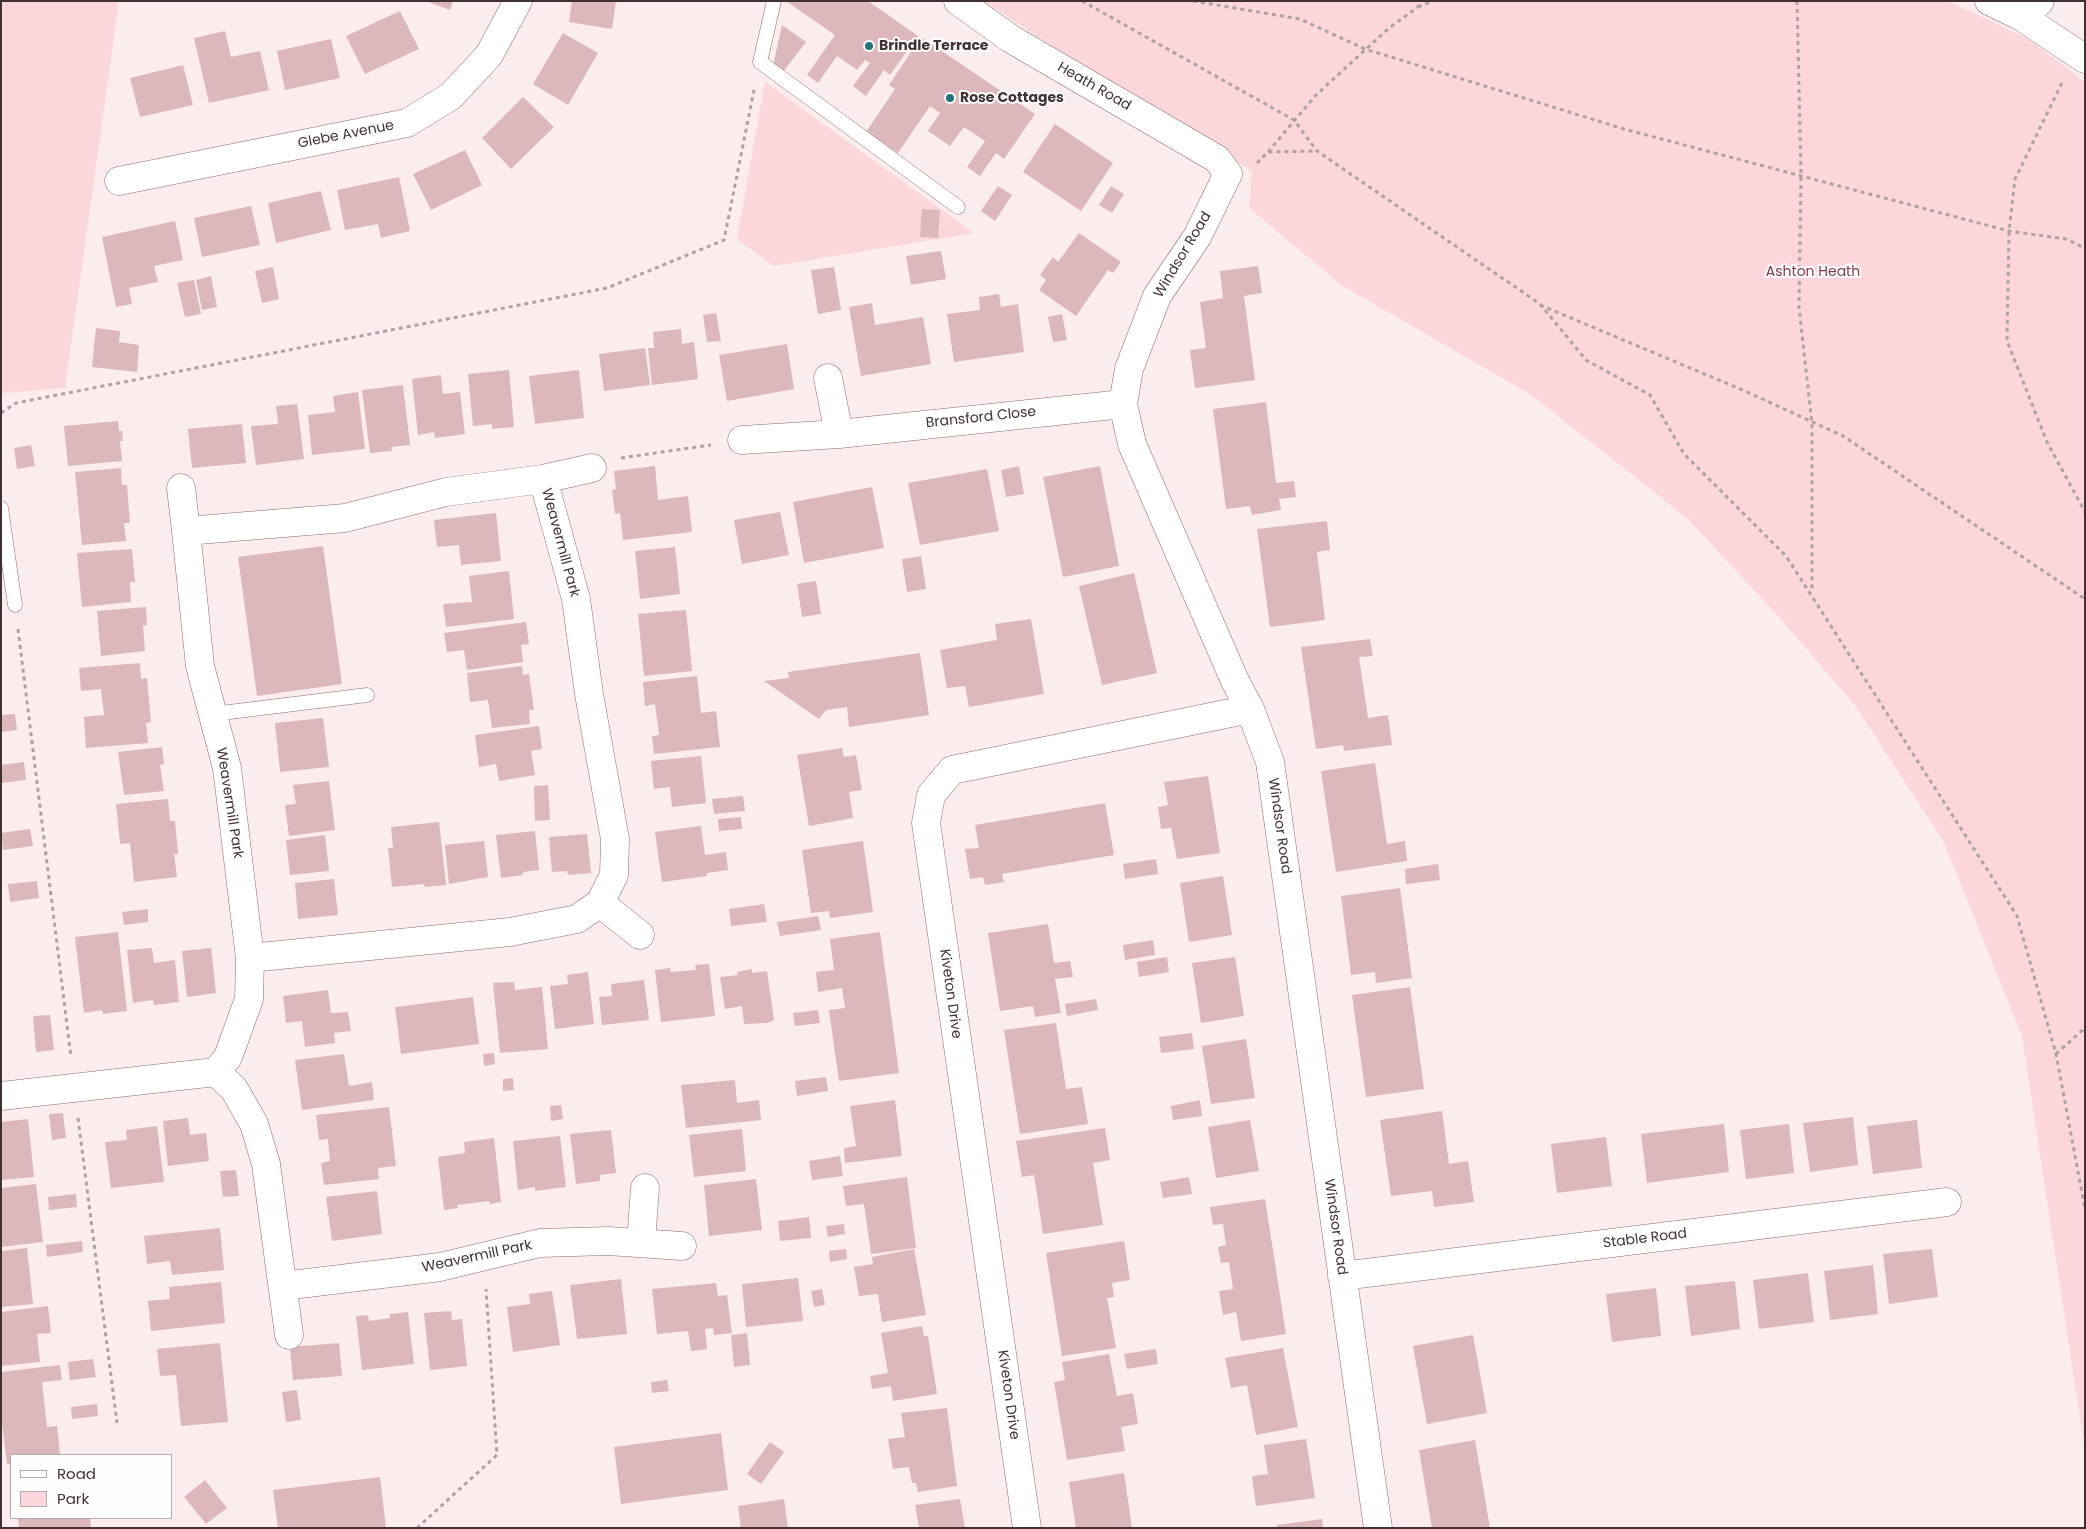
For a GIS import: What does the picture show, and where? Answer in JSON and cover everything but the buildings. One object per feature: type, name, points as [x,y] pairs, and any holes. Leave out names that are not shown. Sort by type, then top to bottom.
[{"type":"street","name":"Glebe Avenue","points":[[119,181],[407,123],[451,96],[483,62],[489,55],[518,1]]},
{"type":"street","name":"Heath Road","points":[[958,1],[1011,39],[1217,159],[1228,174]]},
{"type":"street","points":[[1989,1],[2031,9],[2081,56]]},
{"type":"street","name":"Windsor Road","points":[[1228,174],[1197,237],[1157,296],[1128,369],[1123,404],[1132,444],[1235,681],[1250,709],[1270,762],[1378,1528]]},
{"type":"street","points":[[828,378],[839,434]]},
{"type":"street","name":"Bransford Close","points":[[742,440],[839,434],[1123,404]]},
{"type":"street","points":[[543,479],[592,468]]},
{"type":"street","name":"Weavermill Park","points":[[186,531],[345,518],[446,492],[543,479],[576,599],[589,694],[615,840],[614,875],[600,904]]},
{"type":"street","name":"Weavermill Park","points":[[181,488],[200,666],[227,768],[250,958],[249,999],[228,1057],[216,1072]]},
{"type":"street","name":"Kiveton Drive","points":[[1027,1528],[926,823],[931,795],[952,770],[1250,709]]},
{"type":"street","points":[[250,958],[510,932],[577,919],[600,904],[640,935]]},
{"type":"street","points":[[1,1096],[216,1072],[234,1088],[254,1124],[266,1164],[289,1335]]},
{"type":"street","points":[[641,1242],[645,1188]]},
{"type":"street","name":"Stable Road","points":[[1342,1276],[1947,1202]]},
{"type":"street","name":"Weavermill Park","points":[[283,1286],[440,1267],[540,1243],[641,1242],[682,1246]]},
{"type":"lane","points":[[774,1],[760,62],[958,207]]},
{"type":"lane","points":[[1,508],[15,605]]},
{"type":"lane","points":[[213,714],[367,695]]},
{"type":"path","points":[[1082,1],[1294,120],[1317,151],[1540,304],[1744,391],[1812,424],[1843,436],[2085,599]]},
{"type":"path","points":[[1193,1],[1300,19],[1365,49],[1624,129],[1801,174],[2009,231],[2066,239],[2085,248]]},
{"type":"path","points":[[1418,7],[1420,1]]},
{"type":"path","points":[[1228,174],[1255,164],[1268,152],[1316,95],[1365,49],[1418,7],[1432,1]]},
{"type":"path","points":[[1797,1],[1801,174],[1799,307],[1812,424],[1812,593]]},
{"type":"path","points":[[2081,56],[2015,179],[2009,231],[2007,341],[2047,442],[2085,512]]},
{"type":"path","points":[[1,413],[16,403],[607,288],[724,240],[760,62]]},
{"type":"path","points":[[1268,152],[1317,151]]},
{"type":"path","points":[[1540,304],[1586,360],[1650,395],[1684,454],[1786,556],[1812,593],[2017,916],[2056,1054],[2085,1209]]},
{"type":"path","points":[[592,468],[618,459],[742,440]]},
{"type":"path","points":[[15,605],[117,1423]]},
{"type":"path","points":[[2056,1054],[2085,1028]]},
{"type":"path","points":[[417,1528],[498,1455],[483,1256]]},
{"type":"green space","points":[[1,1],[119,1],[65,388],[1,393]]},
{"type":"green space","name":"Ashton Heath","points":[[984,1],[1948,1],[2030,40],[2085,82],[2085,1450],[2022,1036],[1943,840],[1854,704],[1780,618],[1687,518],[1530,394],[1343,286],[1249,208],[1252,171],[1079,64]]},
{"type":"green space","points":[[765,82],[974,233],[774,266],[737,239]]},
{"type":"place","name":"Brindle Terrace","points":[[869,46]]},
{"type":"place","name":"Rose Cottages","points":[[950,98]]}]
